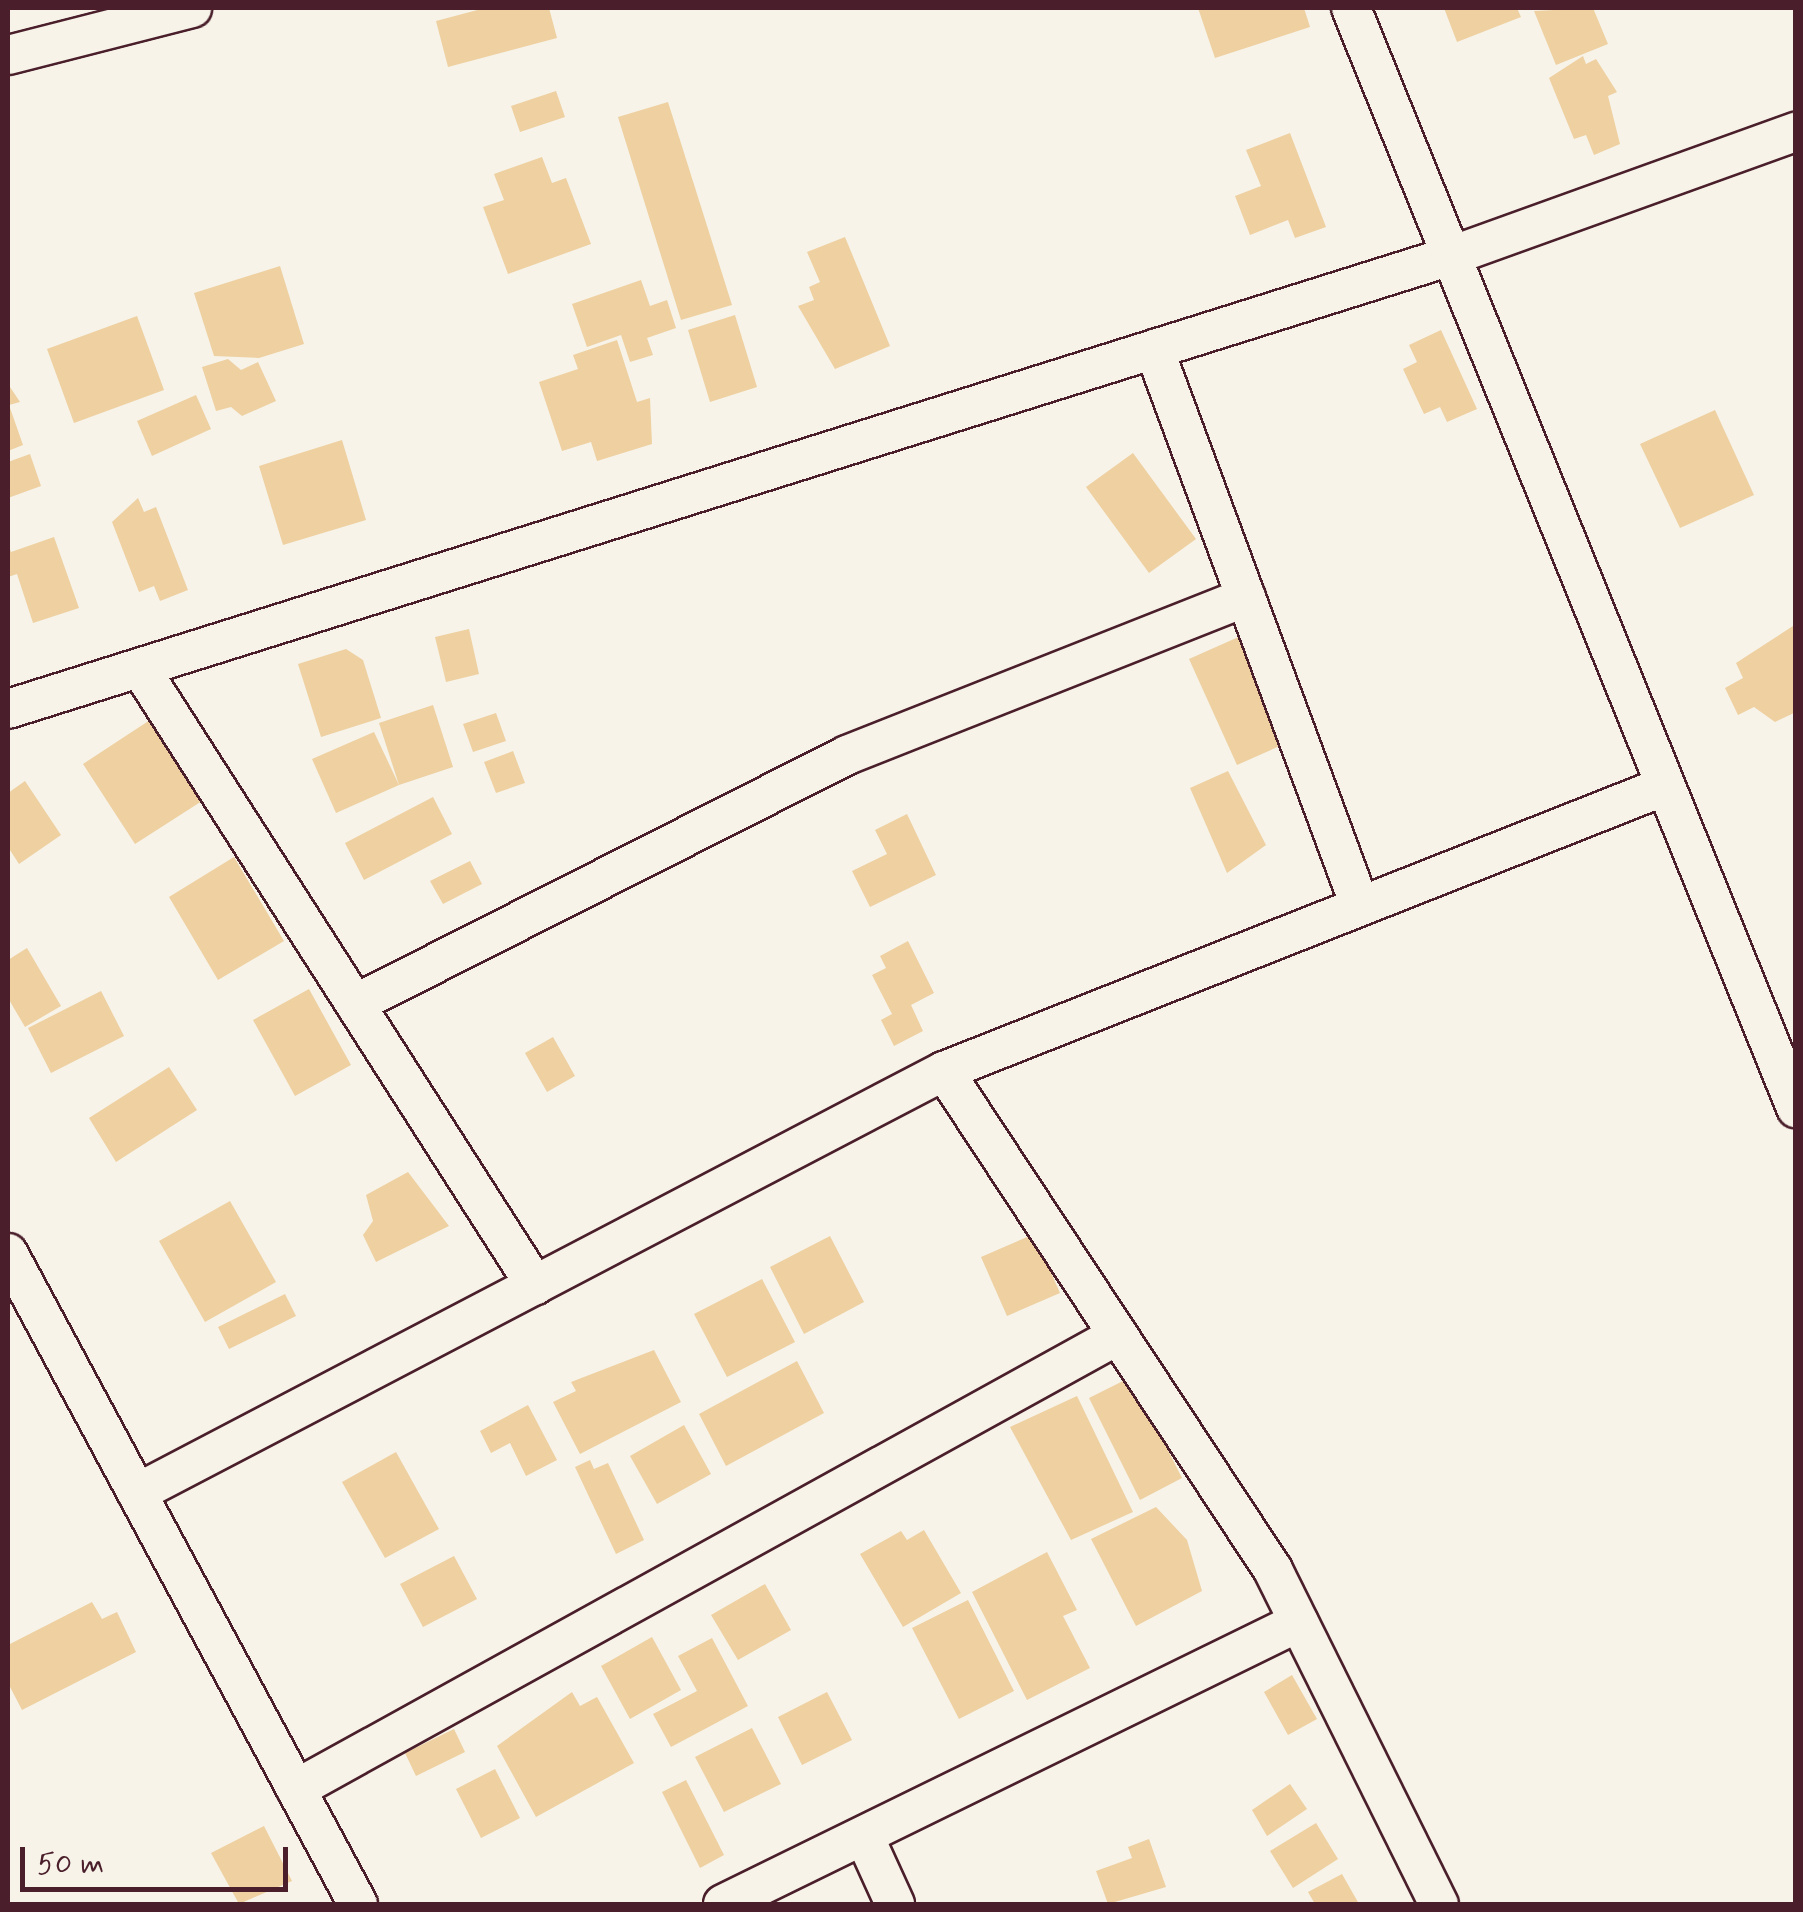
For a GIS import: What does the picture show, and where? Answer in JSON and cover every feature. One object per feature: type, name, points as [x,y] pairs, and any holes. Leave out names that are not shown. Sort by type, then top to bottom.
[{"type":"street","points":[[8,55],[192,8]]},
{"type":"street","points":[[1351,8],[1796,1108]]},
{"type":"street","points":[[8,710],[1451,256],[1796,132]]},
{"type":"street","points":[[1154,350],[1360,906]]},
{"type":"street","points":[[354,1004],[847,755],[1246,597]]},
{"type":"street","points":[[140,668],[534,1285]]},
{"type":"street","points":[[136,1493],[944,1071],[1666,786]]},
{"type":"street","points":[[944,1071],[1118,1335],[1299,1622],[1439,1904]]},
{"type":"street","points":[[8,1253],[358,1904]]},
{"type":"street","points":[[296,1789],[1118,1335]]},
{"type":"street","points":[[723,1904],[1299,1622]]},
{"type":"street","points":[[864,1836],[895,1904]]},
{"type":"building","points":[[485,8],[549,8],[557,38],[448,67],[436,21]]},
{"type":"building","points":[[1198,8],[1304,8],[1310,27],[1215,58]]},
{"type":"building","points":[[1444,8],[1517,8],[1521,17],[1457,42]]},
{"type":"building","points":[[1593,8],[1608,44],[1556,65],[1534,11]]},
{"type":"building","points":[[1583,56],[1586,64],[1596,59],[1617,92],[1608,96],[1620,144],[1594,155],[1586,135],[1574,139],[1549,78]]},
{"type":"building","points":[[556,91],[565,117],[520,132],[511,106]]},
{"type":"building","points":[[668,102],[732,305],[681,320],[618,117]]},
{"type":"building","points":[[1290,133],[1326,227],[1295,238],[1288,220],[1250,235],[1235,196],[1261,186],[1246,150]]},
{"type":"building","points":[[542,157],[552,183],[566,178],[591,244],[508,274],[483,207],[504,200],[494,174]]},
{"type":"building","points":[[845,237],[890,346],[835,369],[798,306],[814,300],[809,287],[820,282],[807,252]]},
{"type":"building","points":[[280,266],[304,344],[259,358],[214,356],[194,293]]},
{"type":"building","points":[[641,280],[650,306],[667,300],[676,328],[647,338],[653,355],[630,362],[621,335],[587,347],[572,304]]},
{"type":"building","points":[[735,315],[757,387],[710,402],[688,330]]},
{"type":"building","points":[[137,316],[164,390],[74,423],[47,349]]},
{"type":"building","points":[[1441,330],[1477,409],[1447,422],[1440,407],[1424,414],[1403,369],[1417,362],[1409,345]]},
{"type":"building","points":[[617,340],[637,402],[650,398],[652,444],[597,461],[591,442],[562,451],[539,382],[578,369],[573,355]]},
{"type":"building","points":[[228,359],[241,370],[258,362],[276,401],[242,416],[231,407],[216,411],[202,367]]},
{"type":"building","points":[[8,384],[20,402],[9,405],[23,445],[8,451]]},
{"type":"building","points":[[196,395],[211,429],[152,456],[137,421]]},
{"type":"building","points":[[1715,410],[1754,495],[1680,528],[1640,444]]},
{"type":"building","points":[[342,440],[366,520],[283,545],[259,466]]},
{"type":"building","points":[[1133,453],[1196,539],[1149,573],[1086,487]]},
{"type":"building","points":[[30,454],[41,486],[8,498],[8,462]]},
{"type":"building","points":[[138,498],[144,512],[156,507],[188,590],[160,601],[154,586],[139,592],[112,522]]},
{"type":"building","points":[[54,537],[79,608],[33,623],[17,574],[8,577],[8,544],[11,552]]},
{"type":"building","points":[[1796,624],[1796,712],[1775,722],[1754,707],[1738,715],[1725,688],[1743,678],[1736,663]]},
{"type":"building","points":[[469,629],[479,674],[446,682],[435,637]]},
{"type":"building","points":[[1243,635],[1291,741],[1237,765],[1189,659]]},
{"type":"building","points":[[346,649],[363,660],[381,718],[321,737],[298,664]]},
{"type":"building","points":[[433,705],[453,767],[399,785],[379,723]]},
{"type":"building","points":[[496,713],[506,741],[473,752],[463,724]]},
{"type":"building","points":[[150,720],[202,801],[135,844],[83,764]]},
{"type":"building","points":[[374,732],[399,785],[336,813],[312,759]]},
{"type":"building","points":[[513,751],[525,783],[496,793],[484,762]]},
{"type":"building","points":[[1228,771],[1266,845],[1227,873],[1190,788]]},
{"type":"building","points":[[25,781],[61,835],[19,864],[8,847],[8,793]]},
{"type":"building","points":[[433,797],[452,834],[364,880],[345,843]]},
{"type":"building","points":[[907,814],[936,875],[870,907],[852,871],[887,854],[875,830]]},
{"type":"building","points":[[234,857],[284,941],[218,980],[169,897]]},
{"type":"building","points":[[470,861],[482,884],[443,904],[430,881]]},
{"type":"building","points":[[908,941],[934,993],[911,1005],[923,1031],[894,1046],[881,1020],[892,1014],[872,975],[886,968],[880,956]]},
{"type":"building","points":[[27,948],[61,1006],[25,1027],[8,998],[8,960]]},
{"type":"building","points":[[309,989],[351,1065],[295,1096],[253,1020]]},
{"type":"building","points":[[101,991],[124,1036],[51,1073],[28,1028]]},
{"type":"building","points":[[553,1037],[575,1076],[547,1092],[525,1053]]},
{"type":"building","points":[[169,1067],[197,1110],[116,1162],[89,1118]]},
{"type":"building","points":[[408,1172],[449,1226],[376,1262],[363,1235],[373,1221],[366,1195]]},
{"type":"building","points":[[230,1201],[276,1282],[205,1322],[159,1241]]},
{"type":"building","points":[[1034,1234],[1060,1293],[1007,1316],[981,1257]]},
{"type":"building","points":[[830,1236],[864,1302],[804,1334],[770,1267]]},
{"type":"building","points":[[762,1279],[795,1342],[727,1377],[694,1314]]},
{"type":"building","points":[[285,1294],[296,1316],[229,1349],[218,1327]]},
{"type":"building","points":[[654,1350],[681,1402],[580,1454],[553,1402],[576,1391],[571,1382]]},
{"type":"building","points":[[797,1361],[824,1413],[726,1466],[699,1414]]},
{"type":"building","points":[[1131,1377],[1182,1478],[1140,1500],[1089,1398]]},
{"type":"building","points":[[1077,1396],[1133,1512],[1071,1540],[1010,1427]]},
{"type":"building","points":[[528,1405],[557,1460],[526,1476],[510,1443],[491,1453],[480,1431]]},
{"type":"building","points":[[684,1425],[711,1474],[657,1504],[630,1456]]},
{"type":"building","points":[[396,1452],[439,1529],[385,1558],[342,1482]]},
{"type":"building","points":[[590,1460],[594,1469],[608,1463],[644,1540],[616,1554],[575,1467]]},
{"type":"building","points":[[1156,1507],[1187,1540],[1202,1591],[1136,1626],[1091,1539]]},
{"type":"building","points":[[924,1530],[961,1593],[903,1627],[860,1554],[901,1531],[907,1540]]},
{"type":"building","points":[[1047,1552],[1077,1610],[1063,1616],[1090,1668],[1027,1700],[972,1592]]},
{"type":"building","points":[[454,1556],[477,1599],[423,1627],[400,1584]]},
{"type":"building","points":[[765,1584],[791,1630],[738,1660],[711,1615]]},
{"type":"building","points":[[968,1600],[1014,1691],[959,1719],[912,1628]]},
{"type":"building","points":[[92,1602],[102,1619],[117,1612],[136,1652],[22,1710],[8,1683],[8,1645]]},
{"type":"building","points":[[652,1637],[681,1690],[630,1719],[601,1666]]},
{"type":"building","points":[[712,1638],[748,1706],[671,1747],[653,1714],[697,1691],[678,1656]]},
{"type":"building","points":[[1292,1675],[1317,1719],[1288,1735],[1264,1692]]},
{"type":"building","points":[[572,1692],[580,1706],[597,1697],[634,1763],[536,1817],[497,1746]]},
{"type":"building","points":[[827,1692],[852,1740],[802,1765],[778,1717]]},
{"type":"building","points":[[752,1728],[781,1784],[724,1812],[695,1757]]},
{"type":"building","points":[[454,1729],[465,1752],[416,1776],[405,1753]]},
{"type":"building","points":[[495,1769],[520,1818],[481,1838],[456,1789]]},
{"type":"building","points":[[686,1780],[724,1855],[700,1868],[662,1792]]},
{"type":"building","points":[[1290,1784],[1307,1809],[1267,1836],[1252,1810]]},
{"type":"building","points":[[1316,1823],[1338,1859],[1293,1888],[1270,1851]]},
{"type":"building","points":[[264,1826],[292,1881],[239,1904],[211,1853]]},
{"type":"building","points":[[1149,1839],[1166,1887],[1108,1904],[1096,1871],[1132,1858],[1128,1847]]},
{"type":"building","points":[[1342,1874],[1359,1904],[1315,1904],[1308,1892]]}]
